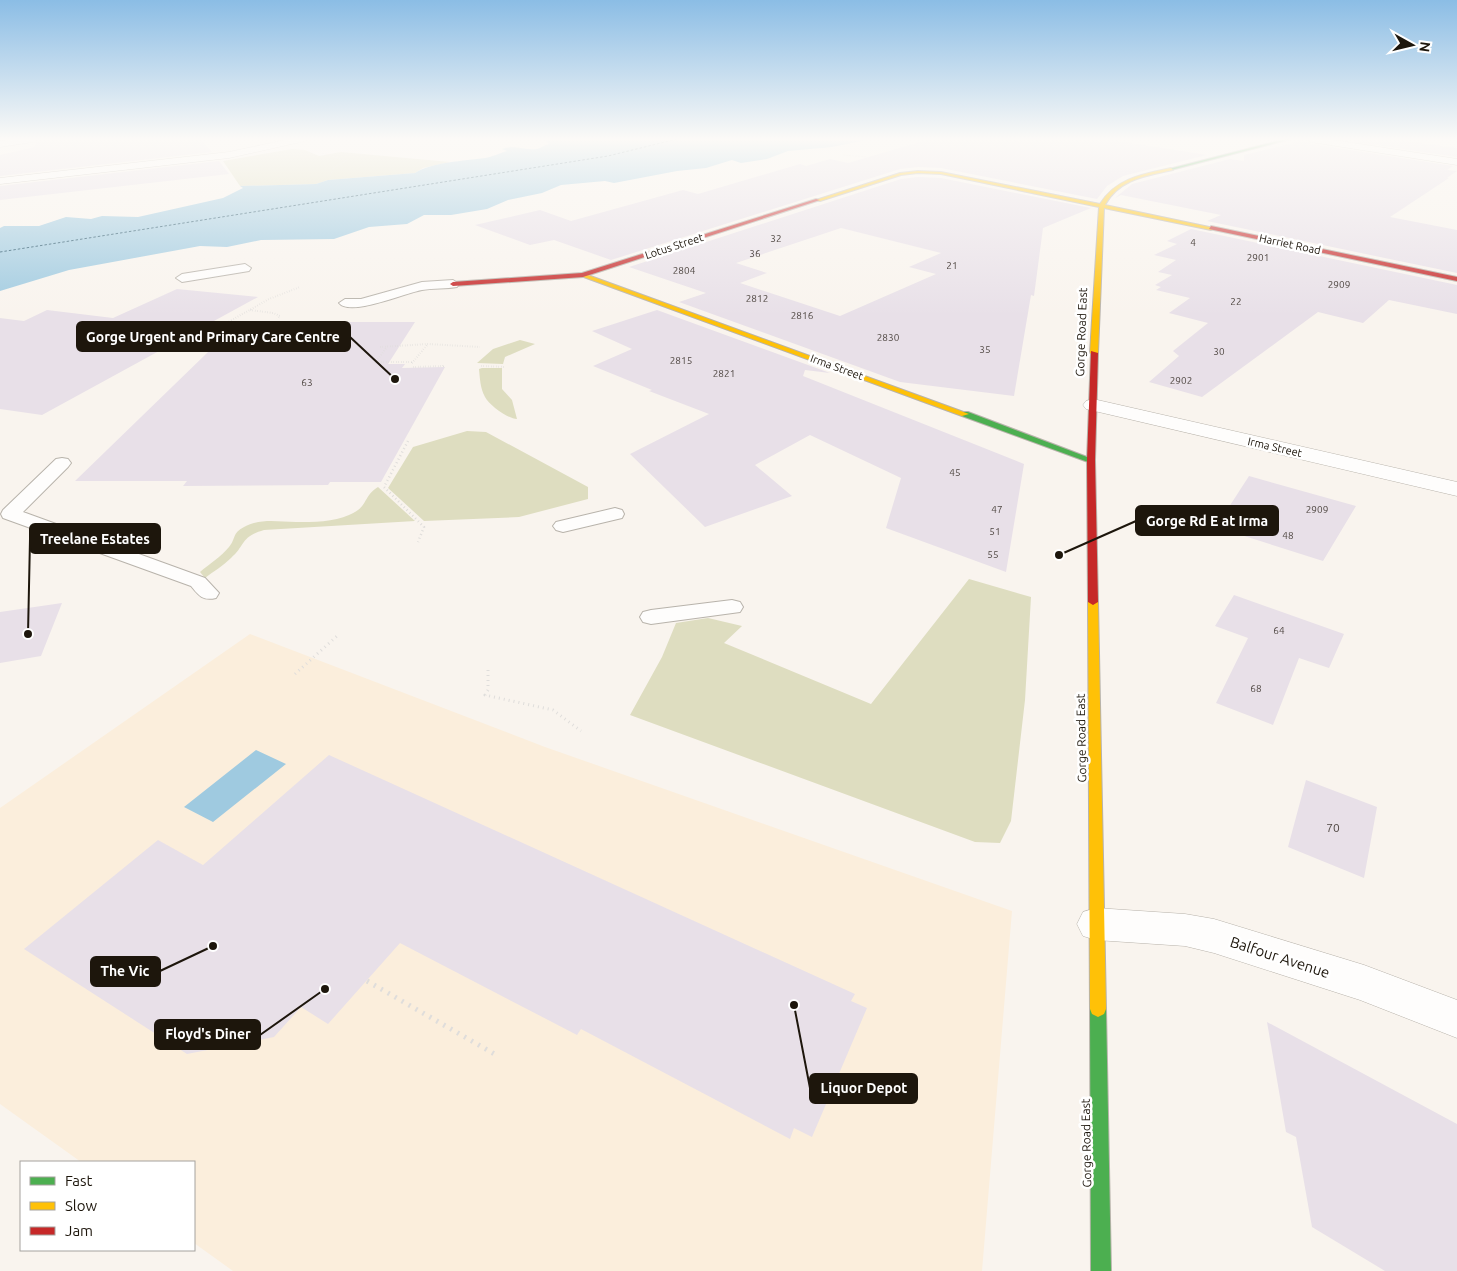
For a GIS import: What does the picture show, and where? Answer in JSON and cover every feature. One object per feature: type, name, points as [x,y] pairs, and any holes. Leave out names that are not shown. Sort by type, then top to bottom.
[{"type":"main road","name":"Lotus Street","points":[[453,284],[583,275],[824,198]]},
{"type":"main road","name":"Harriet Road","points":[[1067,198],[1457,279]]},
{"type":"main road","points":[[1102,205],[1105,198]]},
{"type":"main road","name":"Gorge Road East","points":[[1101,1271],[1091,460],[1093,405],[1109,222],[1102,205]]},
{"type":"main road","points":[[1109,222],[1183,222]]},
{"type":"main road","name":"Irma Street","points":[[583,275],[1091,460]]},
{"type":"street","name":"Irma Street","points":[[1093,405],[1457,489]]},
{"type":"street","name":"Balfour Avenue","points":[[1096,924],[1186,930],[1214,936],[1364,984],[1457,1019]]},
{"type":"lane","points":[[182,278],[245,268]]},
{"type":"lane","points":[[345,303],[361,303],[422,286],[453,284]]},
{"type":"lane","points":[[62,463],[10,514],[198,582],[208,592]]},
{"type":"lane","points":[[564,526],[615,514]]},
{"type":"lane","points":[[651,617],[732,607]]},
{"type":"path","points":[[216,329],[269,299],[300,287]]},
{"type":"path","points":[[249,310],[272,312],[280,316],[277,319]]},
{"type":"path","points":[[412,362],[428,344]]},
{"type":"path","points":[[380,347],[428,344],[480,347]]},
{"type":"path","points":[[387,347],[375,363],[412,362],[411,364],[444,364],[443,366],[413,367]]},
{"type":"path","points":[[481,366],[506,367]]},
{"type":"path","points":[[408,441],[384,487],[424,527],[418,542]]},
{"type":"path","points":[[295,674],[337,636]]},
{"type":"path","points":[[488,670],[488,690],[485,696],[553,710],[581,731]]},
{"type":"path","points":[[367,980],[498,1056]]},
{"type":"shaded area","points":[[250,634],[545,747],[1012,911],[982,1271],[233,1271],[195,1244],[195,1161],[80,1161],[0,1104],[0,808]]},
{"type":"green space","points":[[520,340],[535,344],[505,357],[503,364],[477,363],[493,349]]},
{"type":"green space","points":[[502,368],[502,389],[512,400],[517,419],[504,414],[487,400],[480,383],[479,369]]},
{"type":"green space","points":[[467,431],[486,432],[588,487],[588,499],[519,517],[424,521],[388,488],[413,447]]},
{"type":"green space","points":[[378,487],[415,521],[264,530],[247,539],[228,561],[205,578],[200,572],[226,551],[236,534],[250,524],[263,521],[316,522],[343,517],[360,509],[370,494]]},
{"type":"green space","points":[[969,579],[1031,597],[1025,700],[1011,821],[1000,843],[975,842],[630,715],[662,657],[676,623],[708,618],[742,626],[724,643],[871,704]]},
{"type":"water","points":[[222,198],[516,198],[487,209],[451,215],[424,215],[407,224],[369,227],[334,239],[261,240],[227,247],[200,246],[69,270],[0,291],[0,228],[4,226],[39,226],[66,217],[91,219],[102,216],[138,217]]},
{"type":"water","points":[[256,750],[286,764],[213,822],[184,807]]},
{"type":"building","points":[[653,198],[807,198],[611,260],[554,240],[530,245],[475,225],[540,210],[571,221]]},
{"type":"building","points":[[841,198],[1043,198],[1091,208],[1043,228],[1034,296],[1031,295],[1014,396],[900,382],[679,302],[706,293],[629,267]],"holes":[[[841,228],[941,253],[909,267],[936,274],[840,316],[740,283],[767,273],[736,263]]]},
{"type":"building","points":[[1138,198],[1418,198],[1390,217],[1457,230],[1457,273],[1207,221],[1221,215]]},
{"type":"building","points":[[1191,229],[1457,285],[1457,314],[1389,300],[1363,323],[1318,312],[1202,397],[1149,382],[1179,356],[1173,351],[1208,323],[1169,313],[1190,298],[1156,290],[1161,287],[1155,285],[1172,275],[1158,272],[1176,260],[1154,255],[1177,244],[1167,241]]},
{"type":"building","points":[[177,289],[258,297],[42,415],[0,409],[0,318],[24,321],[47,310],[113,318]]},
{"type":"building","points":[[657,310],[830,373],[805,370],[803,376],[1024,464],[1006,572],[886,528],[901,478],[810,435],[755,465],[792,496],[705,527],[630,454],[709,414],[649,391],[652,390],[593,366],[632,349],[592,331]]},
{"type":"building","points":[[239,322],[415,322],[388,364],[405,364],[402,368],[445,367],[381,482],[330,482],[328,485],[183,486],[187,481],[75,481]]},
{"type":"building","points":[[1249,476],[1356,506],[1323,561],[1216,527]]},
{"type":"building","points":[[1234,595],[1344,634],[1329,668],[1299,658],[1273,725],[1216,703],[1248,638],[1215,626]]},
{"type":"building","points":[[62,603],[41,656],[0,663],[0,612]]},
{"type":"building","points":[[329,755],[855,994],[851,1001],[867,1008],[812,1137],[794,1128],[790,1139],[581,1029],[577,1035],[400,943],[328,1024],[301,1007],[274,1037],[187,1054],[24,949],[158,840],[203,865]]},
{"type":"building","points":[[1306,780],[1377,807],[1364,878],[1288,847]]},
{"type":"building","points":[[1267,1022],[1457,1124],[1457,1271],[1385,1271],[1312,1227],[1296,1137],[1286,1132]]},
{"type":"ferry route","points":[[0,252],[340,198]]},
{"type":"traffic: fast","points":[[965,414],[1091,460]]},
{"type":"traffic: fast","points":[[1098,1009],[1101,1271]]},
{"type":"traffic: slow","points":[[818,200],[823,198]]},
{"type":"traffic: slow","points":[[1065,198],[1211,228]]},
{"type":"traffic: slow","points":[[1094,353],[1102,205],[1106,198]]},
{"type":"traffic: slow","points":[[583,275],[965,414]]},
{"type":"traffic: slow","points":[[1093,602],[1098,1009]]},
{"type":"traffic: jam","points":[[453,284],[583,275],[818,200]]},
{"type":"traffic: jam","points":[[1211,228],[1457,279]]},
{"type":"traffic: jam","points":[[1093,602],[1091,460],[1094,353]]},
{"type":"place","name":"Gorge Urgent and Primary Care Centre","points":[[395,379]]},
{"type":"place","name":"Gorge Rd E at Irma","points":[[1059,555]]},
{"type":"place","name":"Treelane Estates","points":[[28,634]]},
{"type":"place","name":"The Vic","points":[[213,946]]},
{"type":"place","name":"Floyd's Diner","points":[[325,989]]},
{"type":"place","name":"Liquor Depot","points":[[794,1005]]}]
